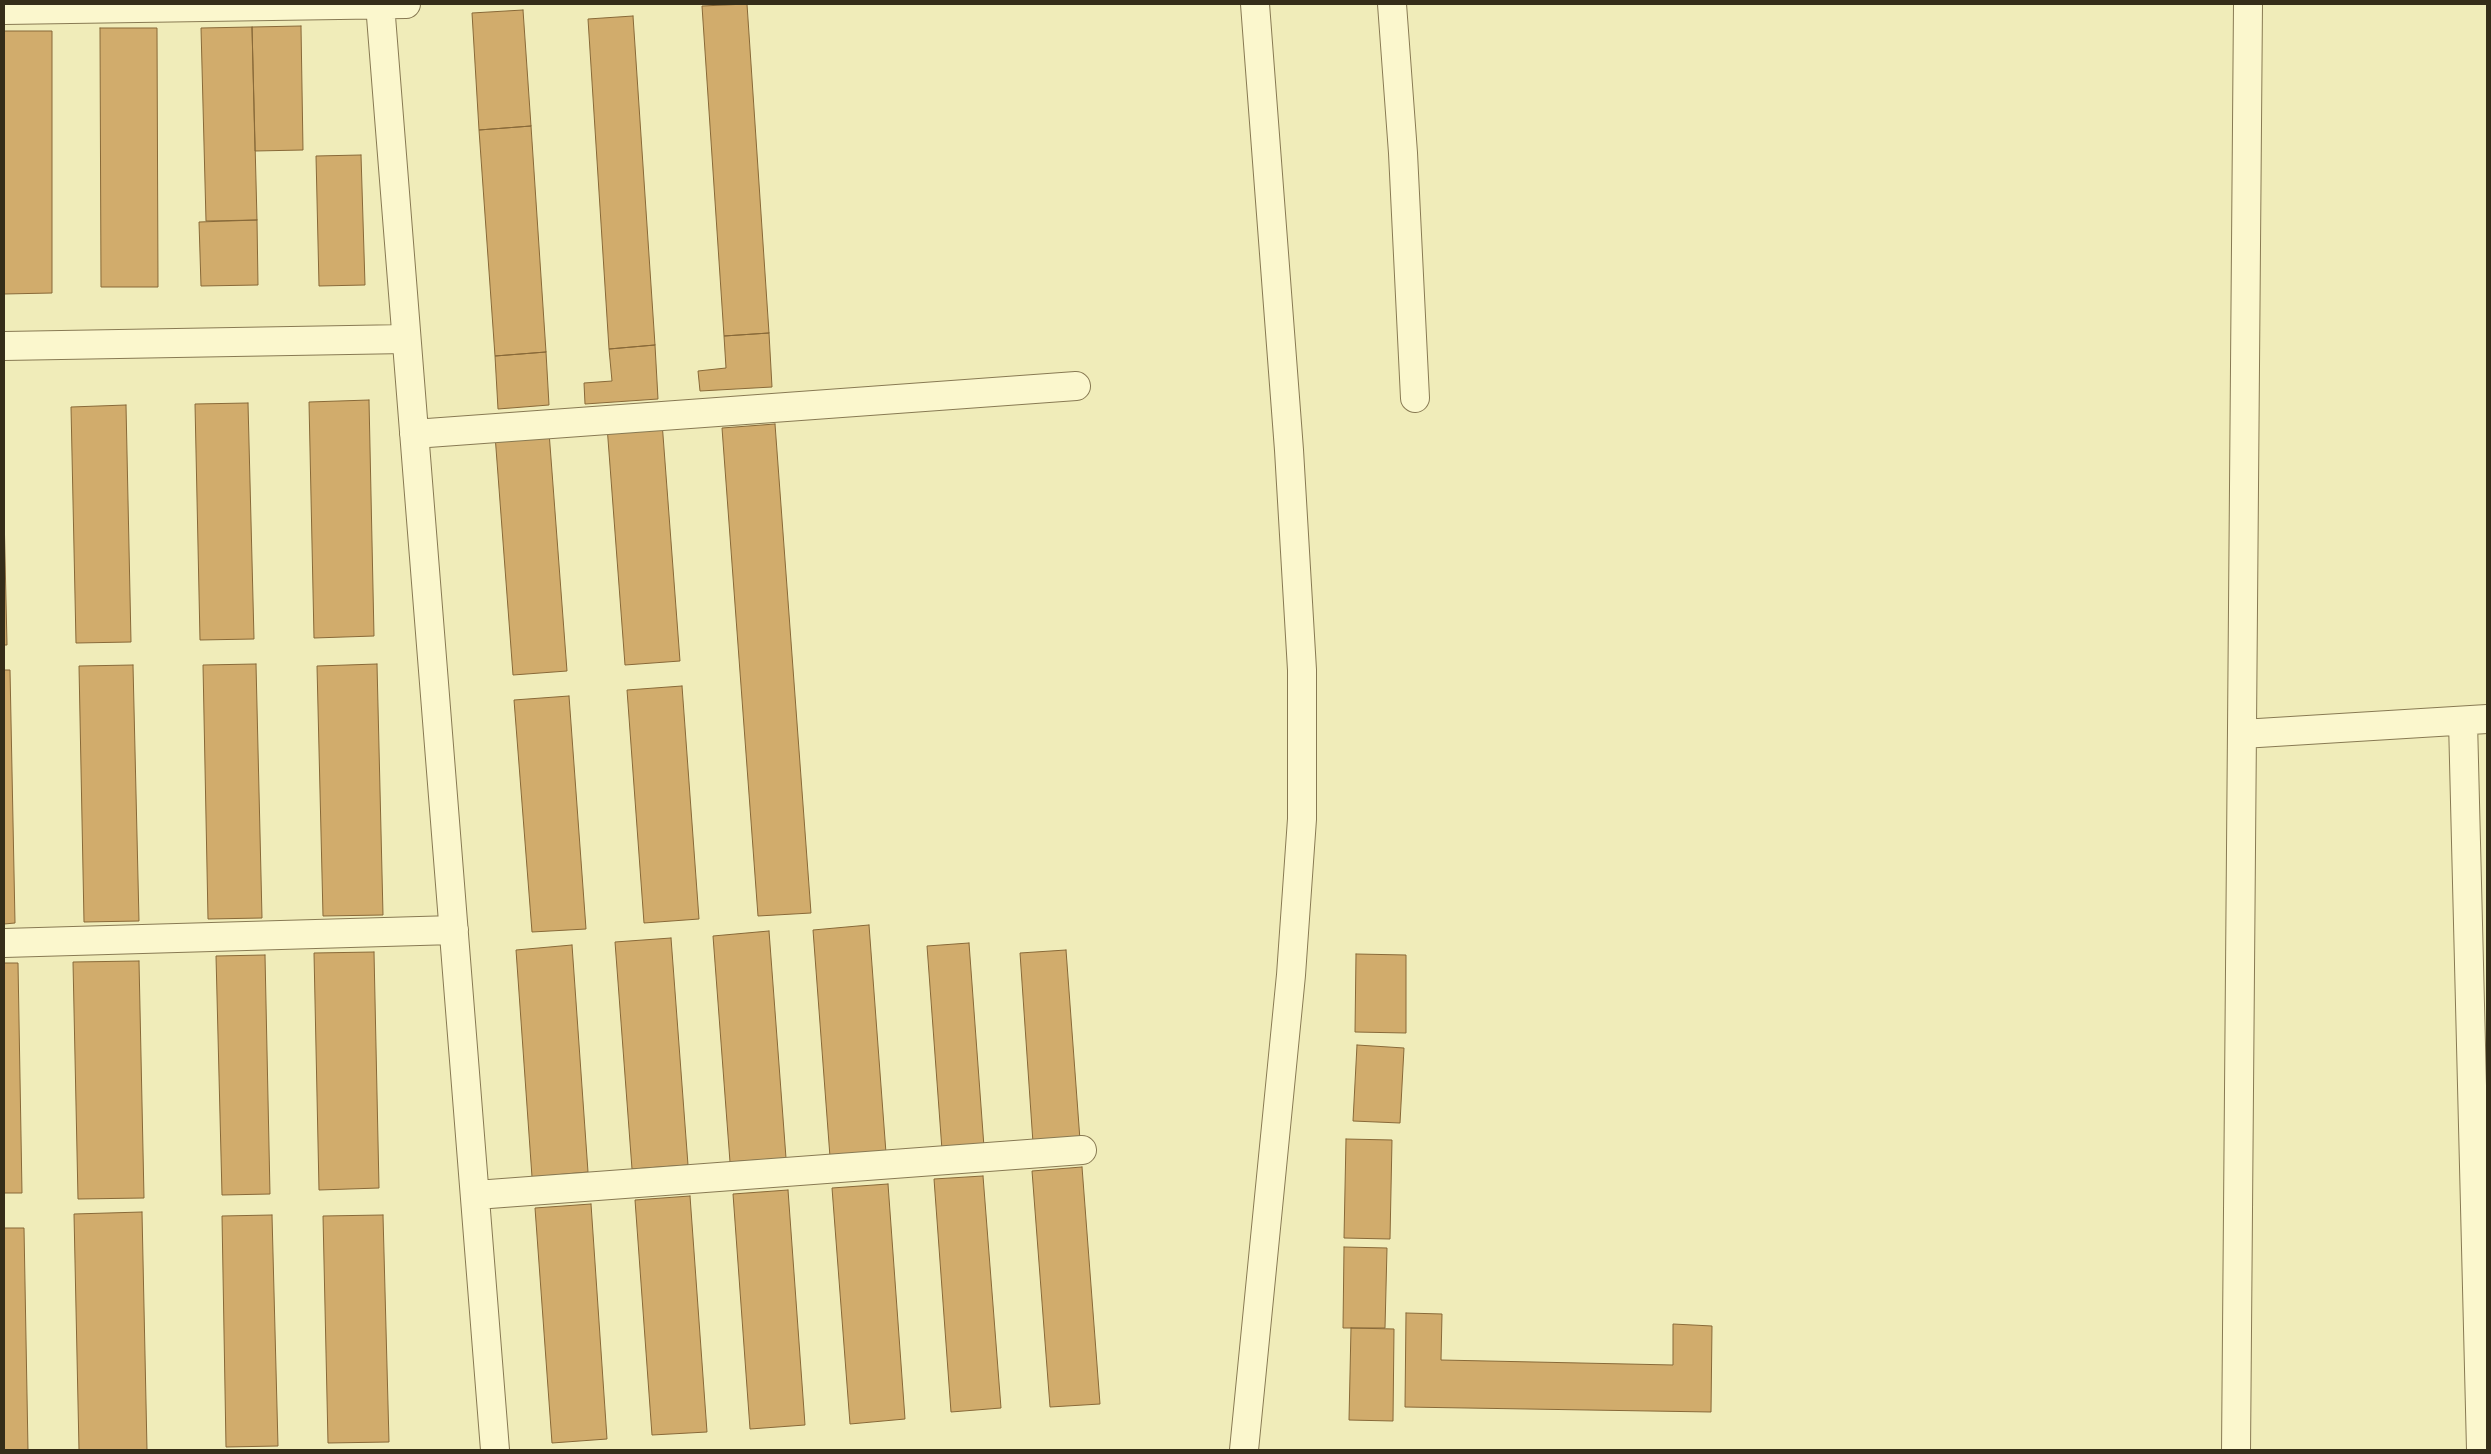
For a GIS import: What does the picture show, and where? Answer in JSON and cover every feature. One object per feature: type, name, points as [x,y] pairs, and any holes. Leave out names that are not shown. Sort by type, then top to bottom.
[{"type":"street","points":[[380,4],[496,1450]]},
{"type":"street","points":[[4,10],[406,4]]},
{"type":"street","points":[[1244,1450],[1291,975],[1302,819],[1302,670],[1290,459],[1255,4]]},
{"type":"street","points":[[1392,4],[1403,152],[1415,398]]},
{"type":"street","points":[[2236,1450],[2248,4]]},
{"type":"street","points":[[4,346],[406,339]]},
{"type":"street","points":[[414,434],[1076,386]]},
{"type":"street","points":[[2242,734],[2475,720],[2482,1272],[2481,1450]]},
{"type":"street","points":[[4,943],[454,930]]},
{"type":"street","points":[[476,1195],[1082,1150]]},
{"type":"building","points":[[747,4],[769,333],[724,336],[702,6]]},
{"type":"building","points":[[523,10],[531,126],[479,130],[472,13]]},
{"type":"building","points":[[633,16],[655,345],[609,349],[588,19]]},
{"type":"building","points":[[301,26],[303,150],[255,151],[252,27]]},
{"type":"building","points":[[252,27],[257,220],[206,221],[201,28]]},
{"type":"building","points":[[100,28],[157,28],[158,287],[101,287]]},
{"type":"building","points":[[4,31],[52,31],[52,293],[4,294]]},
{"type":"building","points":[[531,126],[546,352],[495,356],[479,130]]},
{"type":"building","points":[[361,155],[365,285],[319,286],[316,156]]},
{"type":"building","points":[[257,220],[258,285],[201,286],[199,222]]},
{"type":"building","points":[[769,333],[772,387],[700,391],[698,371],[726,368],[724,336]]},
{"type":"building","points":[[655,345],[658,399],[585,404],[584,383],[612,381],[609,349]]},
{"type":"building","points":[[546,352],[549,405],[498,409],[495,356]]},
{"type":"building","points":[[369,400],[374,636],[314,638],[309,402]]},
{"type":"building","points":[[248,403],[254,639],[200,640],[195,404]]},
{"type":"building","points":[[126,405],[131,642],[76,643],[71,407]]},
{"type":"building","points":[[662,422],[680,661],[625,665],[607,426]]},
{"type":"building","points":[[775,424],[811,913],[758,916],[722,428]]},
{"type":"building","points":[[549,432],[567,671],[513,675],[495,435]]},
{"type":"building","points":[[4,512],[7,645],[4,645]]},
{"type":"building","points":[[256,664],[262,918],[208,919],[203,665]]},
{"type":"building","points":[[377,664],[383,915],[323,916],[317,666]]},
{"type":"building","points":[[133,665],[139,921],[84,922],[79,666]]},
{"type":"building","points":[[4,670],[10,670],[15,923],[4,924]]},
{"type":"building","points":[[682,686],[699,919],[644,923],[627,690]]},
{"type":"building","points":[[569,696],[586,929],[532,932],[514,700]]},
{"type":"building","points":[[869,925],[886,1153],[830,1157],[813,930]]},
{"type":"building","points":[[769,931],[786,1158],[730,1162],[713,936]]},
{"type":"building","points":[[671,938],[688,1165],[632,1169],[615,942]]},
{"type":"building","points":[[969,943],[984,1147],[942,1150],[927,946]]},
{"type":"building","points":[[572,945],[588,1172],[532,1177],[516,950]]},
{"type":"building","points":[[1066,950],[1080,1140],[1033,1143],[1020,953]]},
{"type":"building","points":[[374,952],[379,1188],[319,1190],[314,953]]},
{"type":"building","points":[[1356,954],[1406,955],[1406,1033],[1355,1032]]},
{"type":"building","points":[[265,955],[270,1194],[222,1195],[216,956]]},
{"type":"building","points":[[139,961],[144,1198],[78,1199],[73,962]]},
{"type":"building","points":[[4,963],[18,963],[22,1193],[4,1193]]},
{"type":"building","points":[[1357,1045],[1404,1048],[1400,1123],[1353,1121]]},
{"type":"building","points":[[1346,1139],[1392,1140],[1390,1239],[1344,1238]]},
{"type":"building","points":[[1082,1167],[1100,1404],[1050,1407],[1032,1171]]},
{"type":"building","points":[[983,1176],[1001,1408],[951,1412],[934,1179]]},
{"type":"building","points":[[888,1184],[905,1419],[850,1424],[832,1188]]},
{"type":"building","points":[[788,1190],[805,1425],[750,1429],[733,1194]]},
{"type":"building","points":[[690,1196],[707,1432],[652,1435],[635,1200]]},
{"type":"building","points":[[591,1204],[607,1439],[552,1443],[535,1208]]},
{"type":"building","points":[[142,1212],[147,1450],[79,1450],[74,1214]]},
{"type":"building","points":[[272,1215],[278,1446],[226,1447],[222,1216]]},
{"type":"building","points":[[383,1215],[389,1442],[328,1443],[323,1216]]},
{"type":"building","points":[[4,1228],[24,1228],[28,1450],[4,1450]]},
{"type":"building","points":[[1344,1247],[1387,1248],[1385,1328],[1343,1328]]},
{"type":"building","points":[[1406,1313],[1442,1314],[1441,1360],[1673,1365],[1673,1324],[1712,1326],[1711,1412],[1405,1407]]},
{"type":"building","points":[[1351,1328],[1394,1329],[1393,1421],[1349,1420]]}]
